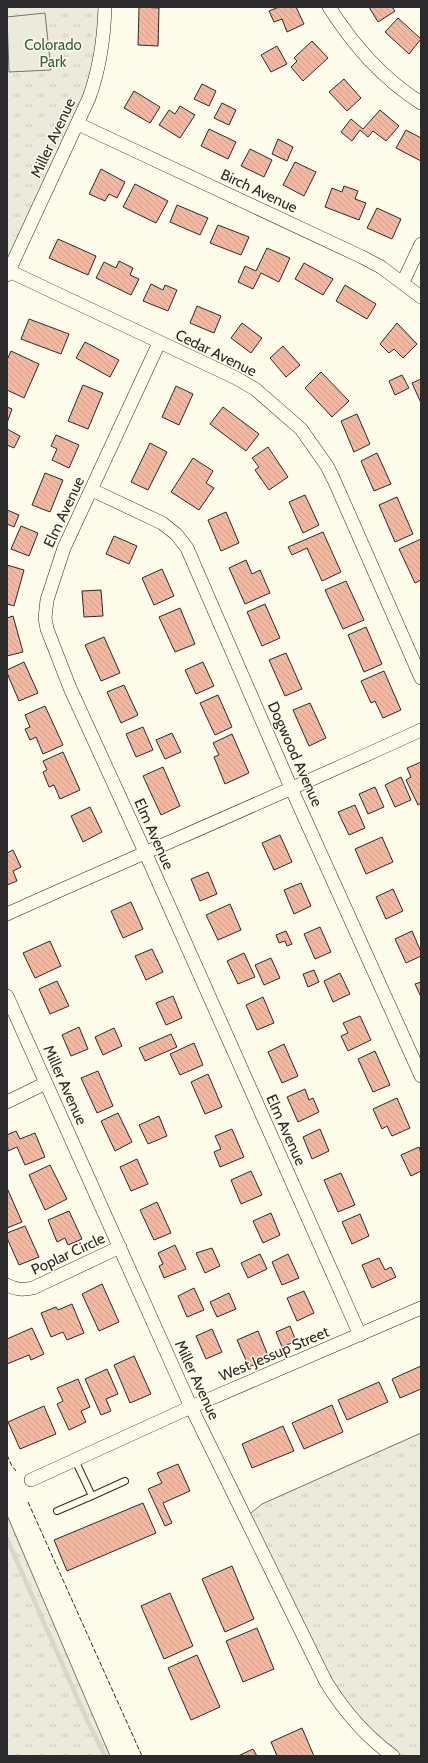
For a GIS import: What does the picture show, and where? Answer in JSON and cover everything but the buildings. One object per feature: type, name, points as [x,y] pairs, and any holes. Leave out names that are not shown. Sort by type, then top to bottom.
[{"type":"street","name":"Miller Avenue","points":[[8,273],[78,124],[95,82],[103,42],[105,7]]},
{"type":"street","points":[[329,7],[350,38],[379,71],[421,104]]},
{"type":"street","name":"Birch Avenue","points":[[78,124],[362,257],[381,267],[421,297]]},
{"type":"street","points":[[403,282],[421,244]]},
{"type":"street","name":"Cedar Avenue","points":[[8,273],[236,378],[255,389],[270,401],[306,435],[327,466],[334,480],[421,678]]},
{"type":"street","name":"Elm Avenue","points":[[159,343],[64,548],[47,600],[45,618],[47,629],[70,688],[145,852],[360,1335]]},
{"type":"street","name":"Dogwood Avenue","points":[[92,490],[162,523],[176,534],[187,548],[292,790],[421,1076]]},
{"type":"street","points":[[7,914],[145,852],[292,790],[421,730]]},
{"type":"street","name":"Miller Avenue","points":[[7,996],[191,1407],[326,1682],[352,1720],[376,1743],[393,1756]]},
{"type":"street","points":[[7,1102],[46,1083]]},
{"type":"street","name":"Poplar Circle","points":[[7,1285],[14,1289],[22,1290],[33,1288],[120,1247]]},
{"type":"street","name":"West Jessup Street","points":[[30,1480],[191,1407],[421,1308]]},
{"type":"lane","points":[[75,1460],[92,1496]]},
{"type":"lane","points":[[57,1511],[125,1481]]},
{"type":"green space","name":"Colorado Park","points":[[7,7],[105,7],[95,82],[15,259],[7,258]]},
{"type":"green space","points":[[421,1433],[421,1756],[393,1756],[352,1720],[246,1517],[262,1504]]},
{"type":"green space","points":[[7,1515],[110,1756],[7,1756]]},
{"type":"shaded area","points":[[45,13],[51,70],[9,72],[7,17]]},
{"type":"waterway","points":[[7,1539],[87,1720],[105,1756]]},
{"type":"fence","points":[[7,1455],[16,1471]]},
{"type":"fence","points":[[28,1502],[142,1756]]}]
